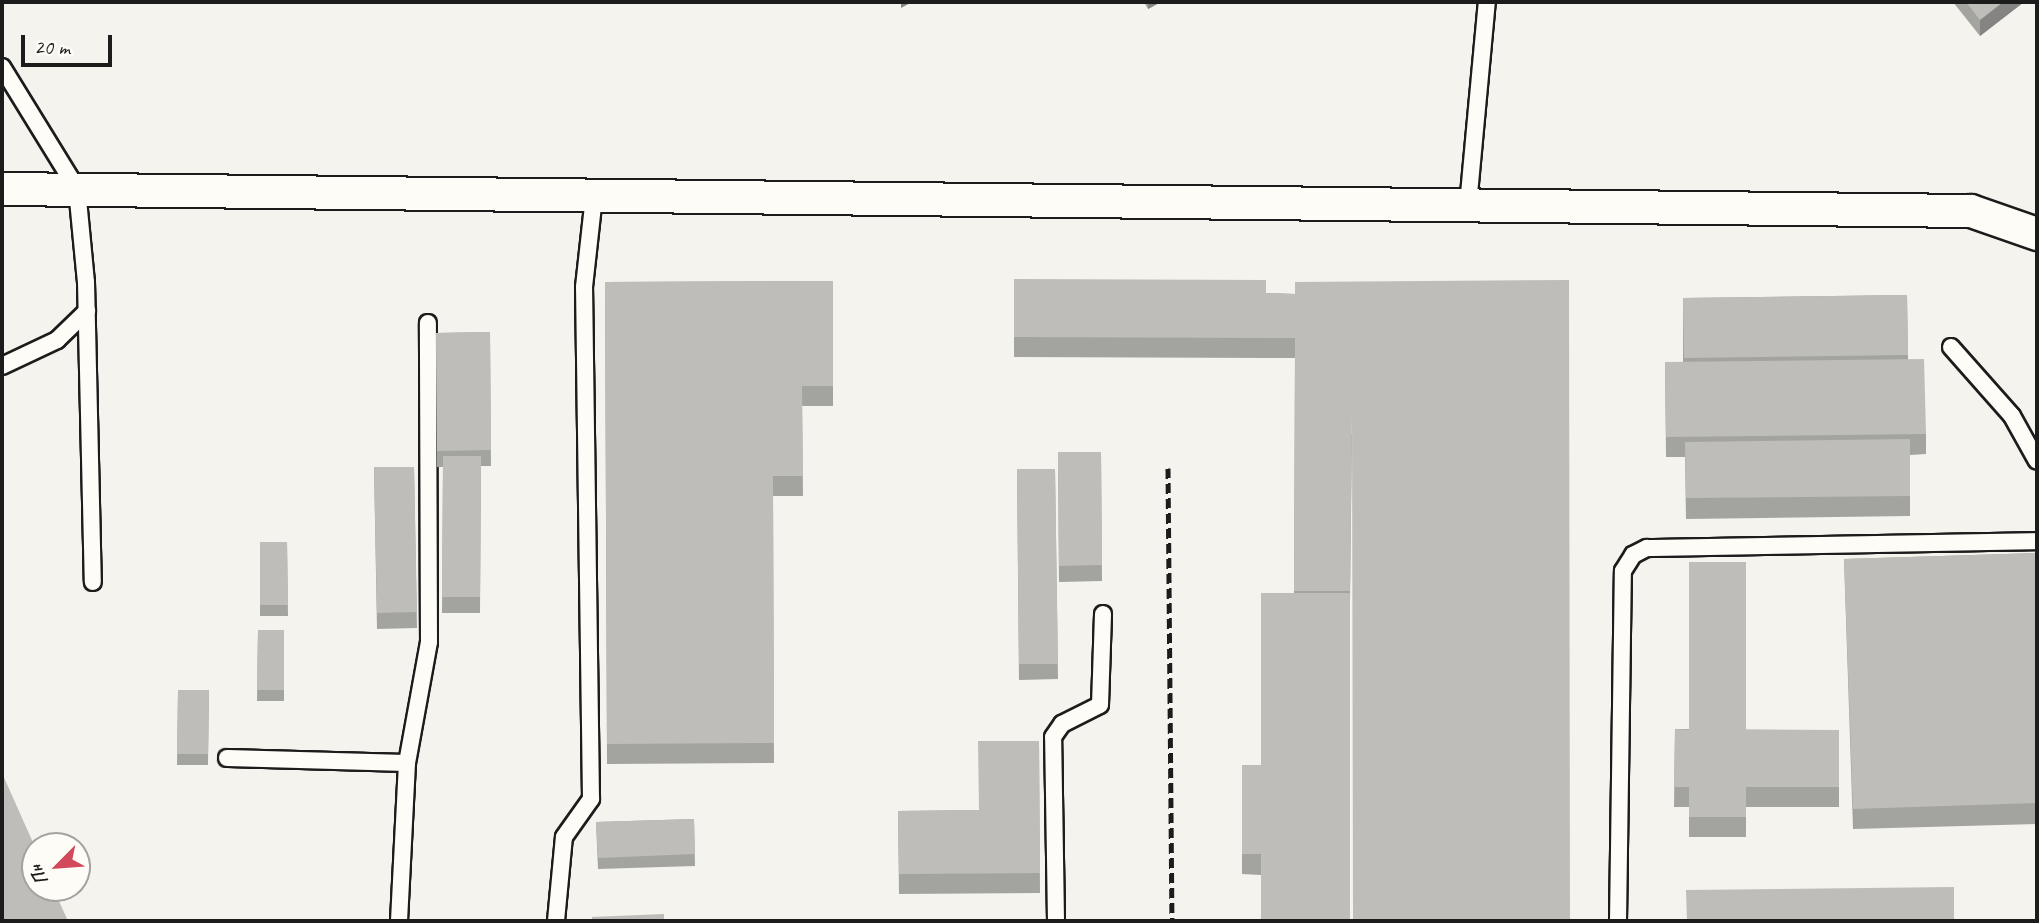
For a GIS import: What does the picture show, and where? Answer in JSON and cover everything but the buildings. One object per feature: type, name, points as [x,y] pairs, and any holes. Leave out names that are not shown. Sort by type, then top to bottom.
[{"type":"street","points":[[2,189],[1971,211],[2037,234]]},
{"type":"lane","points":[[1468,205],[1487,2]]},
{"type":"lane","points":[[2,67],[77,189],[87,310],[93,582]]},
{"type":"lane","points":[[556,921],[564,837],[591,799],[584,287],[594,195]]},
{"type":"lane","points":[[2,366],[57,340],[87,310]]},
{"type":"lane","points":[[398,921],[407,764],[429,642],[428,323]]},
{"type":"lane","points":[[1951,347],[2012,416],[2037,461]]},
{"type":"lane","points":[[1618,921],[1623,571],[1633,555],[1647,548],[2037,541]]},
{"type":"lane","points":[[1056,921],[1053,737],[1062,724],[1100,705],[1103,614]]},
{"type":"lane","points":[[227,758],[407,764]]},
{"type":"railway","points":[[1168,468],[1172,921]]}]
